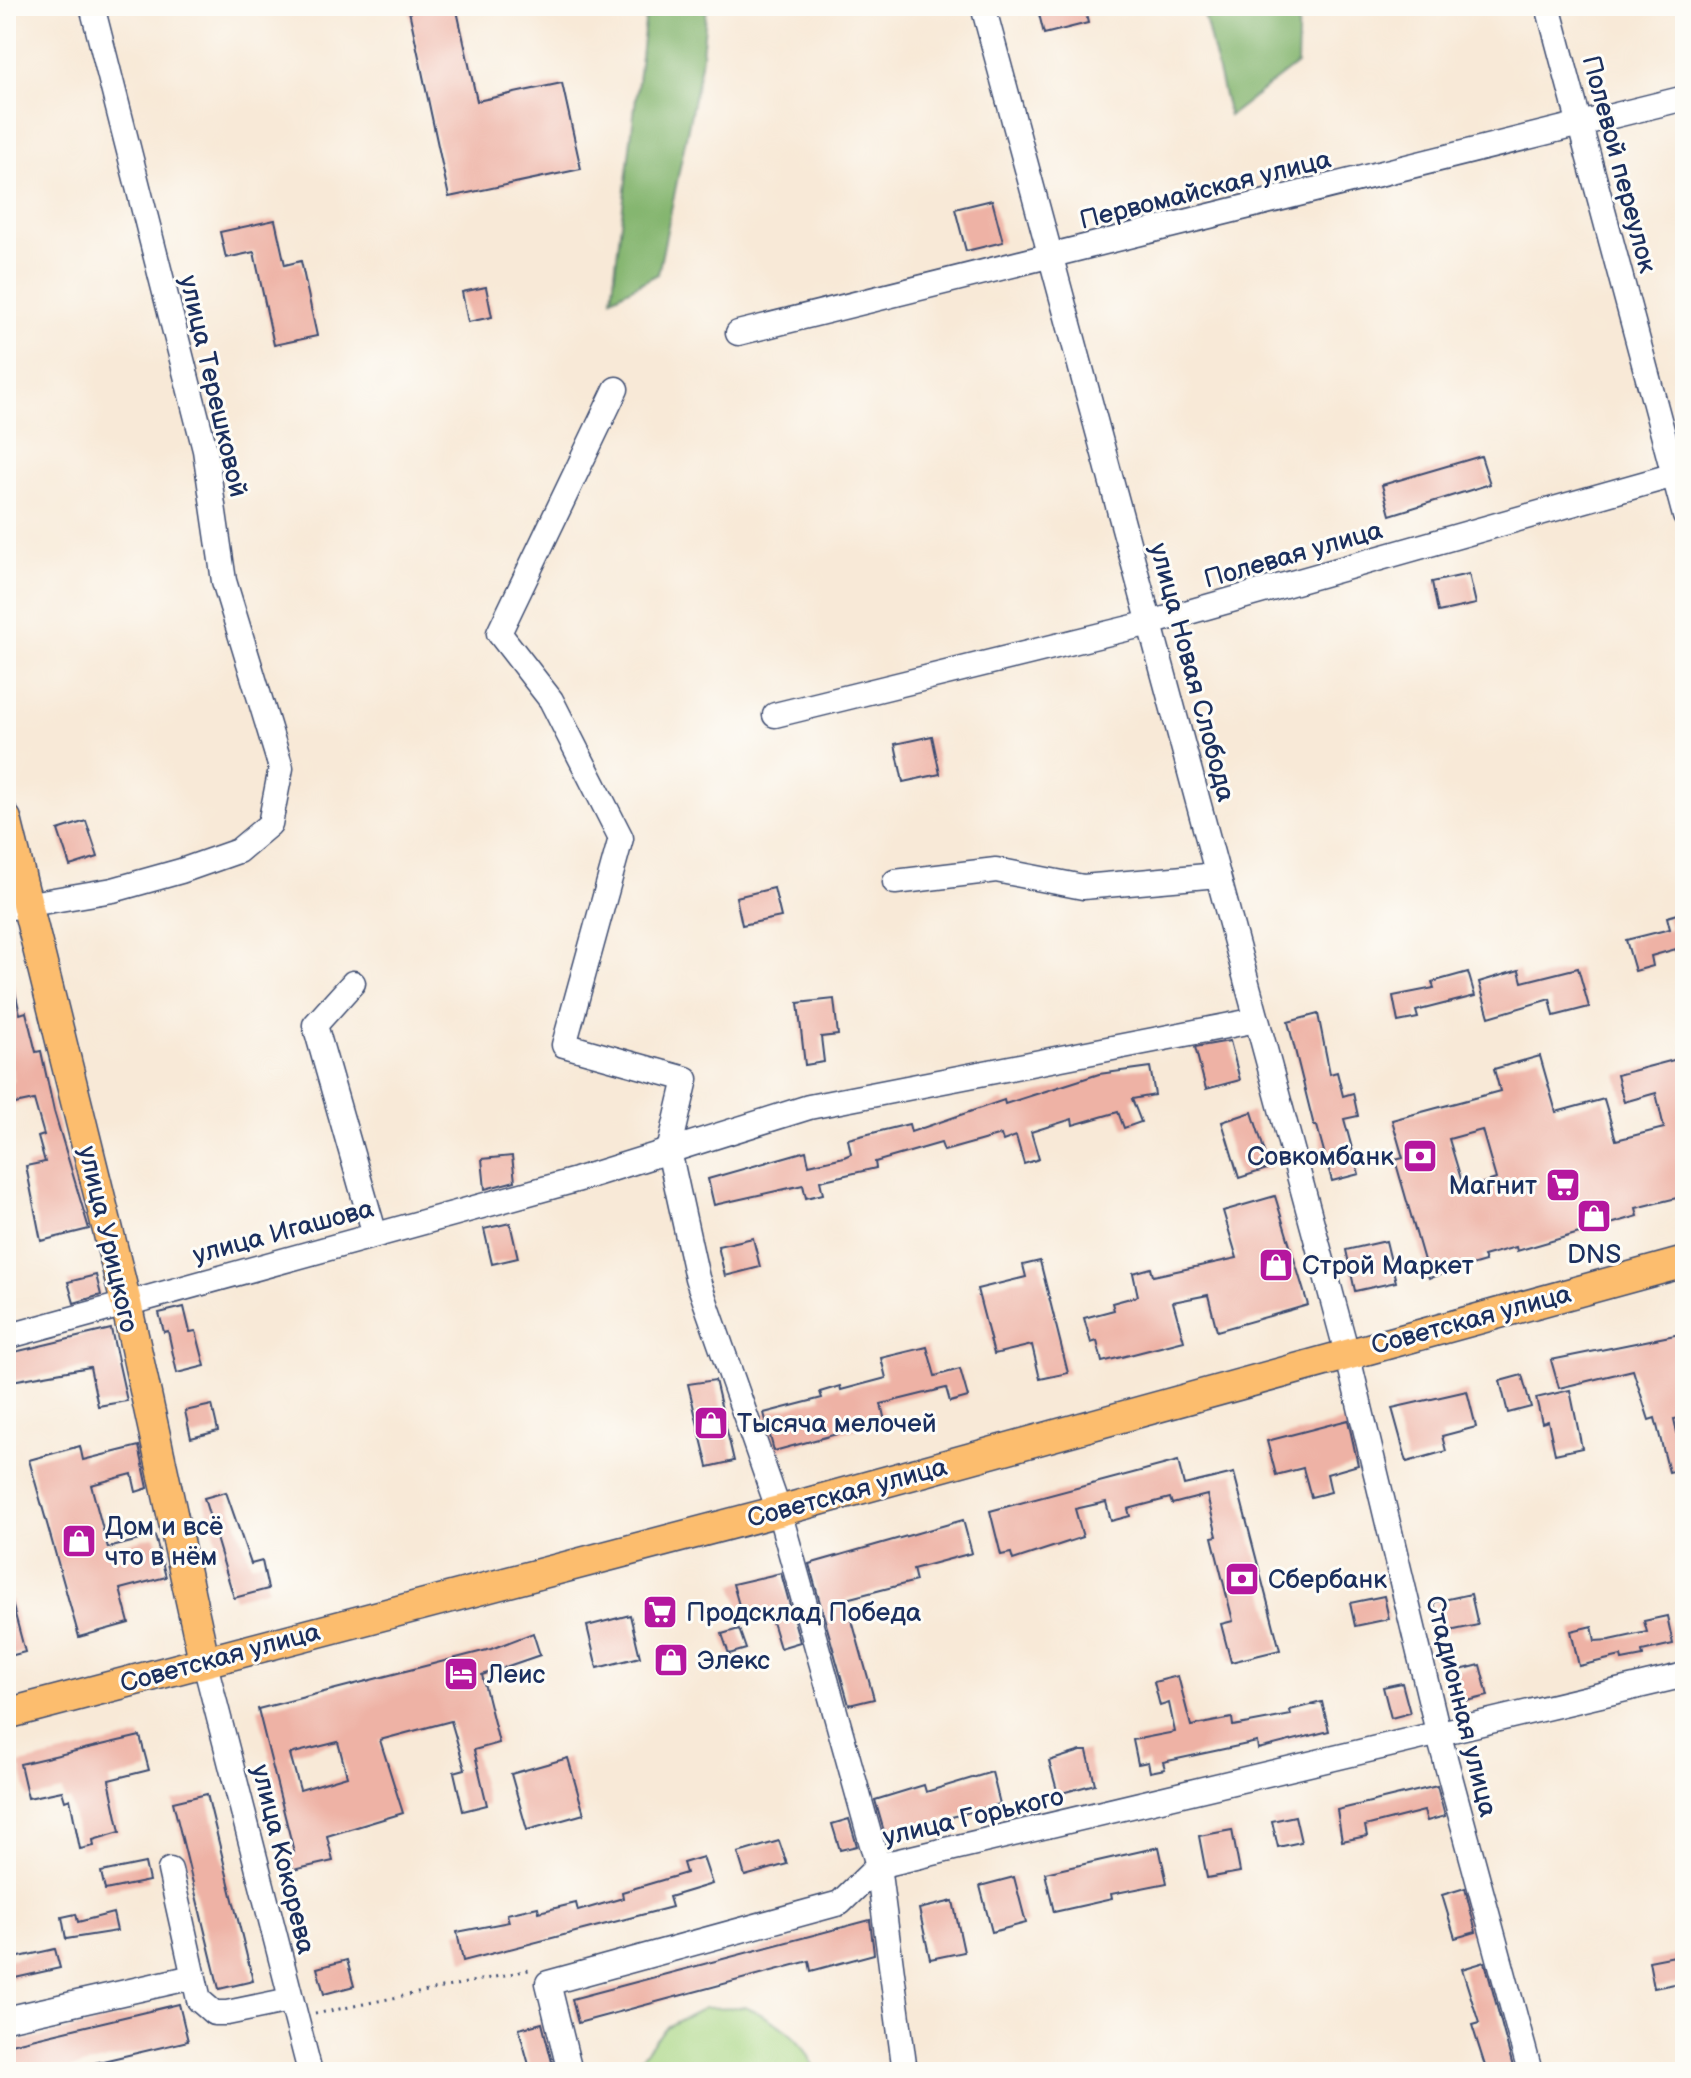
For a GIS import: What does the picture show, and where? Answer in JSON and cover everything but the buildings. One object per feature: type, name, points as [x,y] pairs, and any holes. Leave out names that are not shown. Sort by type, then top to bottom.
[{"type":"main road","name":"улица Урицкого","points":[[6,819],[17,905],[126,1303],[204,1660]]},
{"type":"main road","name":"Советская улица","points":[[6,1714],[779,1511],[1685,1262]]},
{"type":"street","name":"улица Терешковой","points":[[17,905],[113,890],[238,851],[270,824],[281,768],[224,581],[205,450],[92,6]]},
{"type":"street","name":"улица Новая Слобода","points":[[983,6],[1347,1353]]},
{"type":"street","name":"Полевой переулок","points":[[1548,6],[1679,474],[1685,516]]},
{"type":"street","name":"Первомайская улица","points":[[738,333],[1685,98]]},
{"type":"street","points":[[616,389],[499,633],[551,700],[621,838],[564,1045],[686,1079],[669,1151],[697,1278],[779,1511],[878,1866],[905,2072]]},
{"type":"street","name":"Полевая улица","points":[[775,715],[1150,623],[1679,474]]},
{"type":"street","points":[[895,882],[996,870],[1083,887],[1218,875]]},
{"type":"street","points":[[353,983],[315,1025],[375,1235]]},
{"type":"street","name":"улица Игашова","points":[[6,1337],[576,1180],[809,1107],[1257,1020]]},
{"type":"street","name":"Стадионная улица","points":[[1347,1353],[1439,1736],[1530,2072]]},
{"type":"street","name":"улица Кокорева","points":[[204,1660],[310,2072]]},
{"type":"street","name":"улица Горького","points":[[548,1983],[840,1903],[878,1866],[1439,1736],[1685,1675]]},
{"type":"street","points":[[170,1870],[199,2000],[214,2013],[292,2009]]},
{"type":"street","points":[[6,2019],[193,1977]]},
{"type":"street","points":[[548,1983],[570,2072]]},
{"type":"path","points":[[292,2009],[532,1967],[548,1983]]},
{"type":"green space","points":[[647,6],[707,6],[701,64],[658,274],[612,298]]},
{"type":"green space","points":[[1202,6],[1299,6],[1297,64],[1229,116]]},
{"type":"green space","points":[[745,2007],[767,2018],[797,2040],[815,2072],[629,2072],[666,2027],[704,2008]]},
{"type":"place","name":"Совкомбанк","points":[[1420,1156]]},
{"type":"place","name":"Магнит","points":[[1563,1185]]},
{"type":"place","name":"DNS","points":[[1594,1216]]},
{"type":"place","name":"Строй Маркет","points":[[1276,1265]]},
{"type":"place","name":"Тысяча мелочей","points":[[711,1423]]},
{"type":"place","name":"Дом и всё что в нём","points":[[79,1541]]},
{"type":"place","name":"Сбербанк","points":[[1242,1579]]},
{"type":"place","name":"Продсклад Победа","points":[[660,1612]]},
{"type":"place","name":"Элекс","points":[[671,1660]]},
{"type":"place","name":"Леис","points":[[461,1674]]}]
